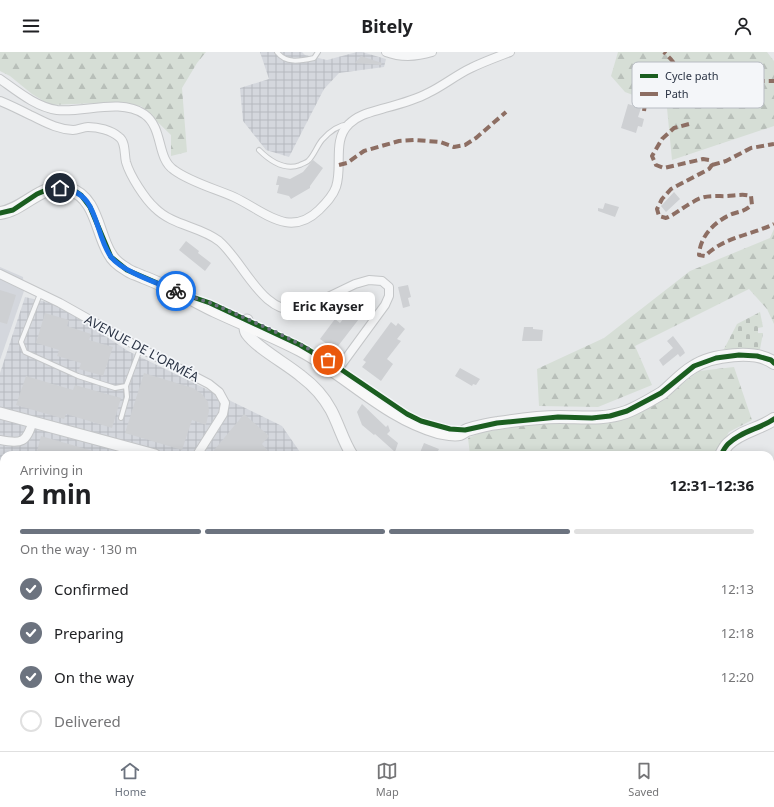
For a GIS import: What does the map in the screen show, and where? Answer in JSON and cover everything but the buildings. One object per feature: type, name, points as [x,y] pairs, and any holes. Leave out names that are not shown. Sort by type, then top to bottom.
[{"type":"main road","points":[[0,213],[13,210],[44,191],[53,188],[68,188],[80,195],[90,207],[112,257],[126,270],[246,322],[338,370],[390,411],[418,426],[451,434],[460,434],[465,430],[497,423],[550,417],[592,418],[610,416],[627,411],[661,393],[694,366],[716,358],[739,355],[757,356],[771,360],[774,363]]},
{"type":"main road","points":[[724,451],[728,444],[742,434],[769,423],[774,419]]},
{"type":"street","points":[[386,52],[396,56],[407,57],[432,52]]},
{"type":"street","points":[[0,79],[38,104],[56,110],[74,111],[120,107],[136,110],[144,114],[155,125],[165,159],[173,170],[185,177],[236,198],[281,222],[299,223],[311,217],[328,201],[336,187],[339,175],[340,145],[344,132],[349,124],[362,115],[408,102],[429,93],[470,68],[510,52]]},
{"type":"street","points":[[0,101],[60,128],[75,130],[87,127],[98,128],[110,131],[121,137],[130,172],[154,208],[167,218],[199,230],[219,241],[233,256],[258,291],[266,299],[281,307],[294,311],[301,310],[355,284],[370,280],[382,281],[389,287],[389,296],[385,305],[338,370]]},
{"type":"street","name":"AVENUE DE L'ORMÉA","points":[[0,274],[60,303],[140,348],[209,384],[219,392],[225,403],[223,414],[200,451]]},
{"type":"street","points":[[246,322],[247,334],[255,342],[300,375],[316,389],[331,410],[349,451]]},
{"type":"street","points":[[0,413],[141,451]]},
{"type":"street","points":[[0,440],[14,443],[21,442],[29,435],[33,421]]},
{"type":"lane","points":[[277,52],[283,59],[300,61],[314,58],[318,52]]},
{"type":"lane","points":[[259,150],[269,160],[283,166],[295,167],[308,162],[322,140],[332,132],[341,125],[349,124]]},
{"type":"lane","points":[[40,294],[21,342],[25,352],[78,376],[115,388],[126,386]]},
{"type":"lane","points":[[121,418],[127,397],[126,386],[140,348]]},
{"type":"shaded area","points":[[260,52],[302,52],[305,55],[327,60],[362,52],[386,59],[384,67],[339,73],[324,89],[289,157],[266,150],[243,121],[240,88],[269,79]]},
{"type":"shaded area","points":[[0,267],[23,277],[24,291],[0,360]]},
{"type":"shaded area","points":[[25,297],[51,303],[72,314],[128,351],[282,426],[299,451],[0,451],[0,373]]},
{"type":"green space","points":[[0,52],[206,52],[197,63],[182,88],[187,152],[171,156],[171,135],[141,106],[98,103],[50,105],[32,94],[10,76],[0,71]]},
{"type":"green space","points":[[618,52],[767,52],[774,61],[774,126],[672,160],[667,108],[764,108],[764,62],[632,62],[632,95],[625,92],[611,76]]},
{"type":"green space","points":[[774,229],[774,324],[767,309],[749,289],[635,346],[652,385],[598,407],[539,406],[537,369],[604,338],[690,271],[770,238]]},
{"type":"green space","points":[[760,312],[763,327],[758,328],[758,333],[763,333],[760,349],[724,349],[737,324]]},
{"type":"green space","points":[[734,367],[752,420],[729,432],[718,451],[470,451],[468,438],[483,432],[555,421],[595,423],[665,397],[699,371]]},
{"type":"marked path","points":[[664,52],[673,62]]},
{"type":"marked path","points":[[764,81],[774,81]]},
{"type":"marked path","points":[[339,165],[347,163],[364,151],[399,141],[415,140],[440,142],[454,147],[465,145],[476,138],[506,112]]},
{"type":"marked path","points":[[689,124],[674,128],[662,139],[652,156],[656,165],[664,168],[703,159],[709,160],[712,165],[709,169],[671,189],[662,199],[657,209],[659,216],[666,218],[673,215],[702,197],[740,195],[751,196],[752,205],[726,217],[714,225],[705,236],[699,255],[705,256],[729,240],[774,224]]},
{"type":"marked path","points":[[712,165],[726,161],[751,148],[774,144]]},
{"type":"cycle path","points":[[0,213],[13,210],[44,191],[60,187],[75,191],[81,195],[90,207],[111,257],[127,270],[178,292],[210,303],[300,345],[339,368],[407,414],[421,421],[450,429],[465,430],[497,423],[558,417],[592,418],[610,416],[627,411],[661,393],[694,366],[716,358],[739,355],[757,356],[771,360],[774,363]]},
{"type":"cycle path","points":[[723,451],[728,444],[739,436],[774,419]]},
{"type":"way so far","points":[[176,291],[210,303],[253,322],[328,360]]},
{"type":"place","name":"Eric Kayser","points":[[328,360]]},
{"type":"route","points":[[60,188],[68,188],[75,191],[86,200],[94,214],[103,240],[112,257],[126,270],[176,291]]}]
